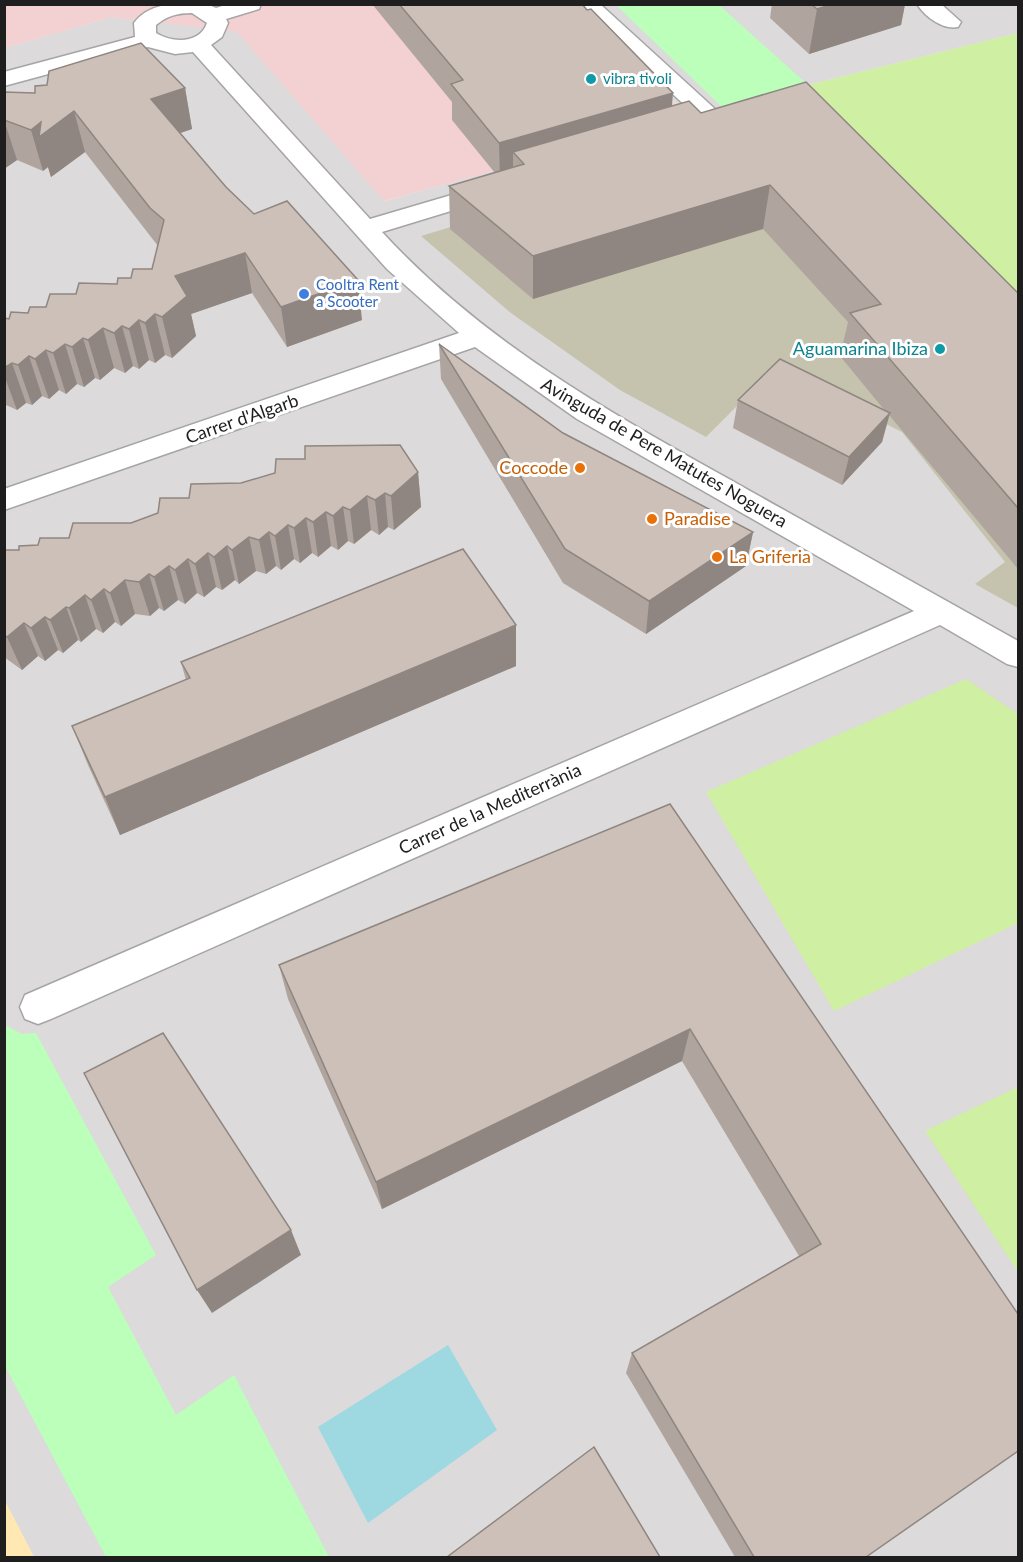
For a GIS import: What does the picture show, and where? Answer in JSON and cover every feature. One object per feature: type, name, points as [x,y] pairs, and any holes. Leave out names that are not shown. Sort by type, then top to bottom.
[{"type":"street","points":[[149,40],[143,29],[156,8],[195,7],[215,16],[251,4]]},
{"type":"street","points":[[587,4],[718,124]]},
{"type":"street","points":[[927,4],[950,22]]},
{"type":"street","points":[[4,79],[149,40],[173,47],[198,44],[216,33],[219,26],[215,16]]},
{"type":"street","name":"Avinguda de Pere Matutes Noguera","points":[[198,44],[396,263],[478,336],[587,412],[1018,655]]},
{"type":"street","points":[[364,229],[516,184]]},
{"type":"street","name":"Carrer d'Algarb","points":[[4,500],[478,336]]},
{"type":"street","name":"Carrer de la Mediterrània","points":[[38,1007],[941,612]]},
{"type":"shaded area","points":[[5,5],[571,5],[689,117],[384,201],[237,32],[111,17],[5,48]]},
{"type":"shaded area","points":[[571,5],[1018,5],[1018,33],[808,85],[1018,300],[1018,1557],[34,1557],[5,1501],[5,48],[111,17],[237,31],[385,201],[689,116]]},
{"type":"shaded area","name":"Aguamarina Ibiza","points":[[794,124],[1018,362],[1018,608],[975,584],[1005,562],[902,432],[775,368],[706,437],[620,390],[511,313],[421,236]]},
{"type":"green space","points":[[616,5],[719,5],[808,85],[723,108]]},
{"type":"green space","points":[[1018,33],[1018,300],[808,85]]},
{"type":"green space","points":[[966,679],[1018,714],[1018,923],[834,1011],[706,792]]},
{"type":"green space","points":[[5,1025],[22,1034],[36,1033],[156,1255],[108,1287],[176,1415],[234,1375],[329,1557],[106,1557],[5,1366]]},
{"type":"green space","points":[[1018,1087],[1018,1272],[925,1131]]},
{"type":"sand","points":[[5,1501],[34,1557],[5,1557]]},
{"type":"water","points":[[448,1345],[497,1430],[368,1523],[318,1427]]},
{"type":"building","name":"vibra tivoli","points":[[399,4],[582,4],[587,10],[591,9],[673,93],[499,143],[451,84],[463,80]]},
{"type":"building","points":[[811,4],[833,4],[817,9]]},
{"type":"building","points":[[141,43],[185,88],[151,99],[226,187],[254,214],[287,201],[358,280],[281,307],[245,253],[175,276],[187,296],[162,317],[155,314],[145,323],[139,320],[129,329],[122,326],[114,333],[103,328],[88,340],[83,338],[72,347],[65,344],[53,353],[46,350],[35,359],[29,356],[18,365],[12,363],[4,368],[4,318],[9,319],[11,312],[28,313],[30,307],[46,307],[50,294],[76,294],[79,283],[117,284],[118,278],[131,278],[133,269],[152,269],[164,220],[150,208],[74,111],[39,137],[41,122],[31,130],[4,120],[4,92],[35,93],[35,86],[47,85],[49,71]]},
{"type":"building","name":"Aguamarina Ibiza","points":[[806,82],[1018,293],[1018,508],[850,313],[881,304],[770,185],[533,256],[449,186],[524,164],[513,152],[689,101],[701,113]]},
{"type":"building","points":[[439,344],[563,433],[753,532],[649,601],[565,549]]},
{"type":"building","points":[[780,359],[890,413],[849,457],[738,400]]},
{"type":"building","points":[[400,445],[418,472],[391,496],[385,493],[375,500],[367,496],[350,510],[343,507],[333,516],[326,512],[313,522],[306,518],[294,528],[288,525],[275,536],[269,532],[259,540],[249,537],[232,550],[227,546],[214,557],[208,553],[195,564],[188,559],[175,570],[169,566],[154,577],[149,574],[139,582],[125,580],[110,593],[104,589],[91,600],[85,595],[50,620],[45,617],[31,628],[24,623],[7,637],[4,635],[4,550],[19,550],[19,546],[38,545],[40,538],[69,538],[73,523],[131,523],[158,513],[160,498],[189,498],[191,484],[241,483],[275,473],[276,459],[305,459],[305,446]]},
{"type":"building","points":[[463,549],[516,625],[105,797],[72,726],[190,678],[181,662]]},
{"type":"building","points":[[670,804],[1018,1314],[1018,1451],[866,1557],[754,1557],[632,1353],[821,1244],[690,1029],[376,1182],[279,965]]},
{"type":"building","points":[[163,1033],[291,1230],[197,1290],[84,1073]]},
{"type":"building","points":[[594,1447],[660,1557],[447,1557]]},
{"type":"place","name":"vibra tivoli","points":[[591,79]]},
{"type":"place","name":"Cooltra Rent a Scooter","points":[[304,294]]},
{"type":"place","name":"Aguamarina Ibiza","points":[[940,349]]},
{"type":"place","name":"Coccode","points":[[580,468]]},
{"type":"place","name":"Paradise","points":[[652,519]]},
{"type":"place","name":"La Griferia","points":[[717,557]]}]
